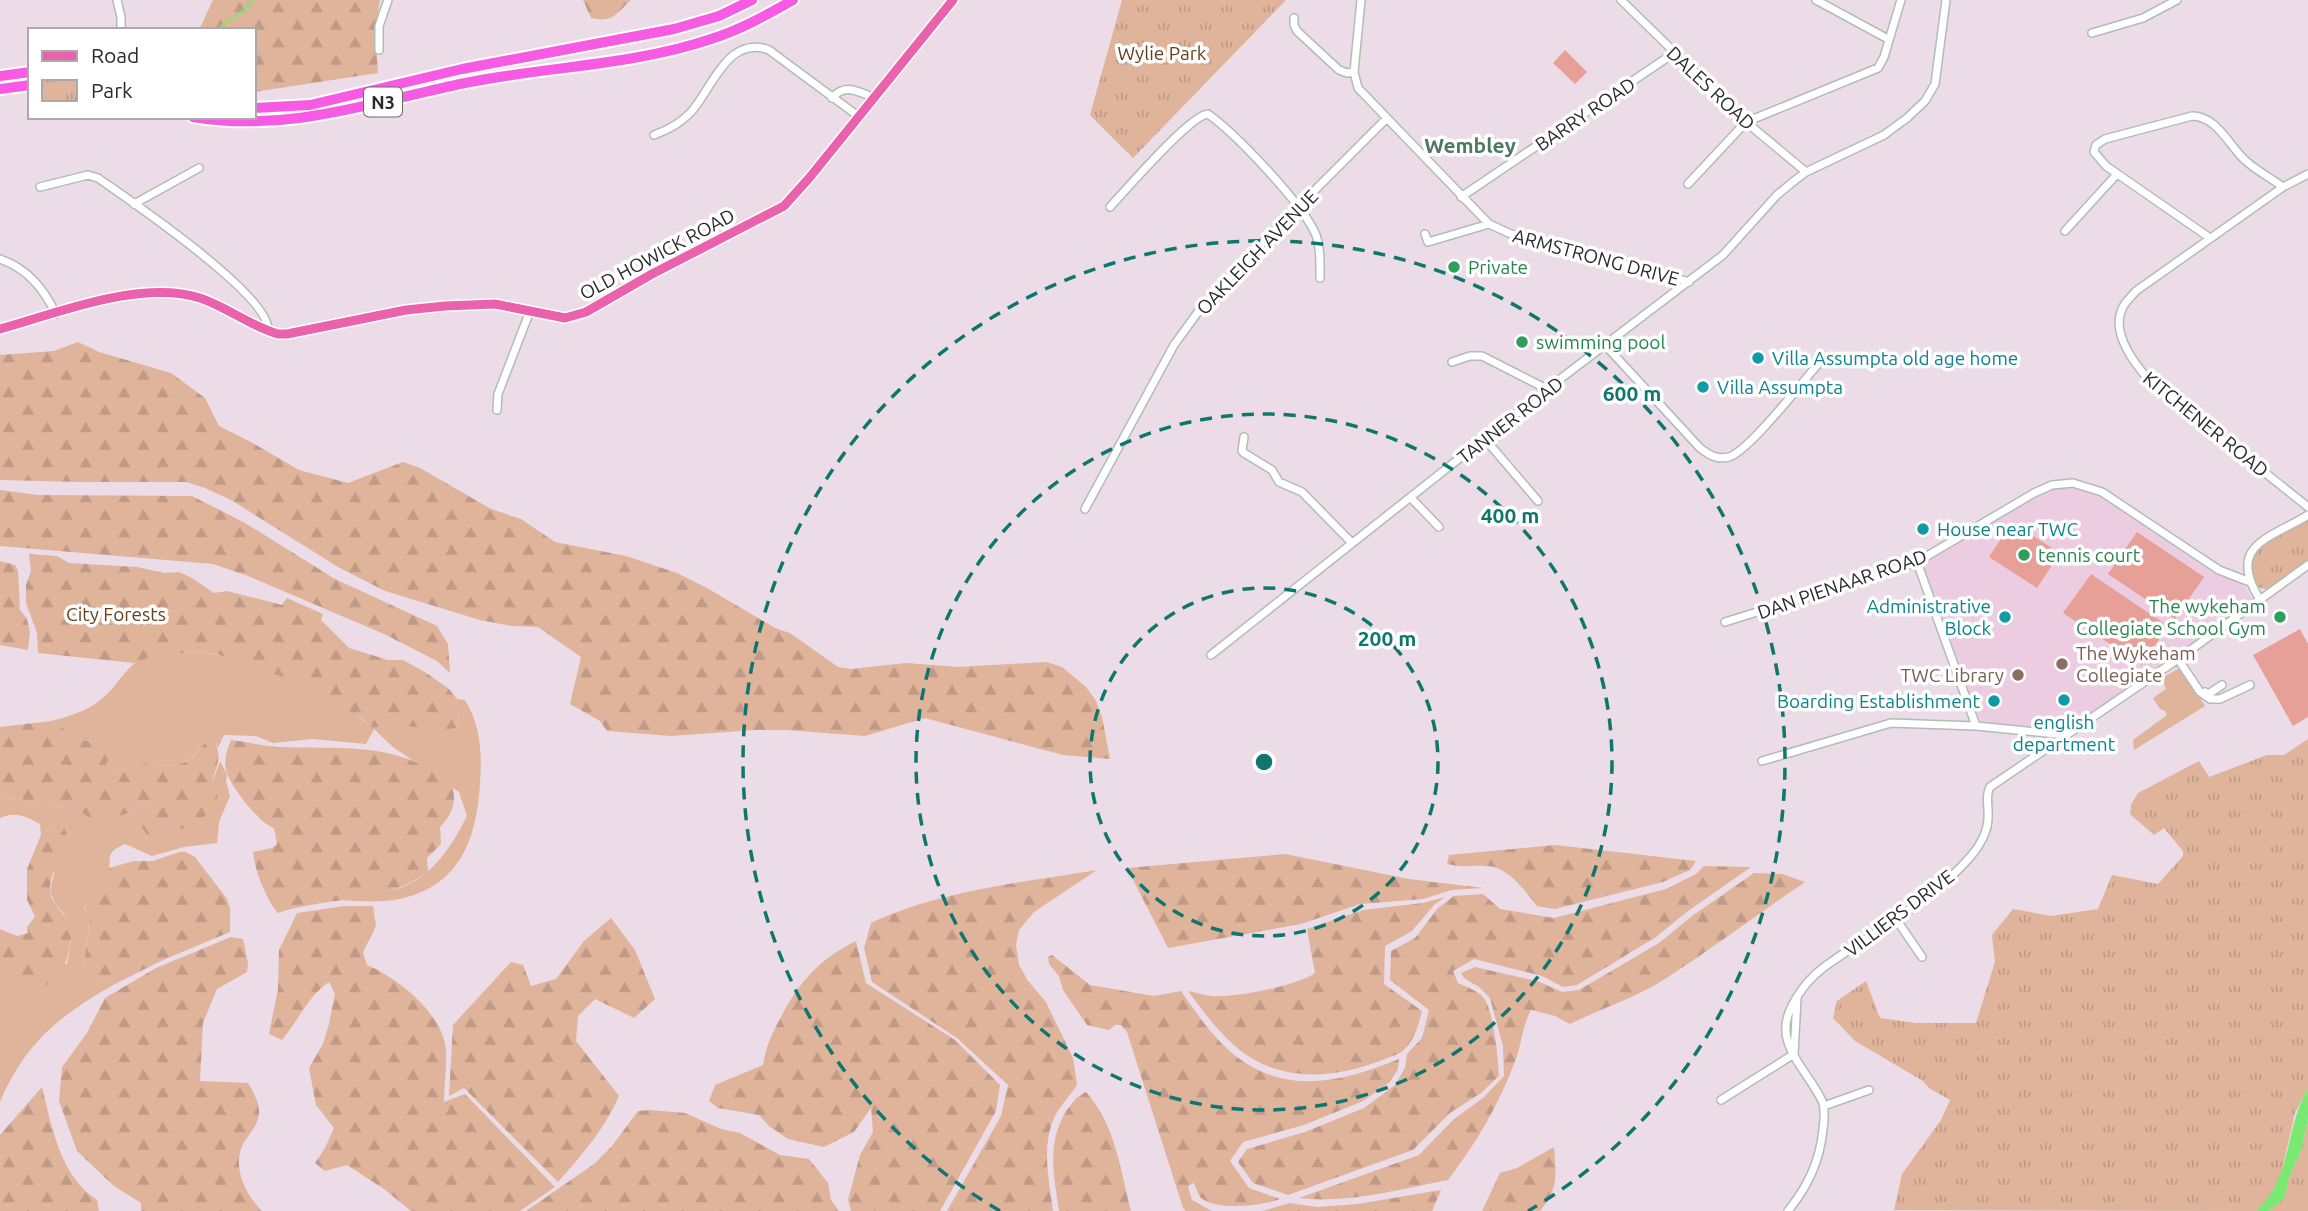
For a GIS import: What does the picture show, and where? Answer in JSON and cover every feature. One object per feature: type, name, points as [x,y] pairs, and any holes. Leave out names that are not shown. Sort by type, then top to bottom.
[{"type":"highway","points":[[570,51],[694,24],[752,0]]},
{"type":"highway","points":[[570,51],[673,36],[716,22],[762,0]]},
{"type":"highway","name":"N3","points":[[203,119],[270,123],[310,118],[465,83],[682,48],[712,39],[793,0]]},
{"type":"highway","name":"N3","points":[[256,108],[310,105],[462,69],[570,51]]},
{"type":"highway","points":[[0,76],[28,72]]},
{"type":"highway","points":[[0,89],[28,85]]},
{"type":"main road","name":"OLD HOWICK ROAD","points":[[0,329],[145,292],[173,292],[216,304],[268,331],[286,334],[406,310],[445,306],[495,304],[556,317],[579,315],[652,274],[777,211],[810,177],[953,0]]},
{"type":"street","points":[[117,0],[121,28]]},
{"type":"street","points":[[379,51],[379,26],[388,0]]},
{"type":"street","points":[[1294,18],[1297,31],[1333,65],[1342,72],[1354,72],[1360,0]]},
{"type":"street","name":"DALES ROAD","points":[[1621,0],[1746,122],[1806,172]]},
{"type":"street","points":[[1816,0],[1888,40]]},
{"type":"street","points":[[1688,184],[1746,122],[1876,69],[1884,57],[1901,0]]},
{"type":"street","name":"TANNER ROAD","points":[[1210,655],[1547,389],[1730,249],[1777,195],[1806,172],[1884,135],[1907,118],[1925,101],[1938,74],[1946,0]]},
{"type":"street","points":[[2092,33],[2143,18],[2177,0]]},
{"type":"street","points":[[654,135],[665,131],[690,113],[726,61],[745,50],[764,48],[858,116]]},
{"type":"street","name":"BARRY ROAD","points":[[1461,197],[1674,53]]},
{"type":"street","name":"ARMSTRONG DRIVE","points":[[1354,72],[1358,88],[1489,225],[1511,234],[1689,282]]},
{"type":"street","points":[[832,98],[839,90],[845,89],[873,97]]},
{"type":"street","points":[[1110,207],[1198,117],[1206,114],[1255,159],[1299,208],[1316,236],[1320,255],[1320,278]]},
{"type":"street","points":[[2210,238],[2117,174],[2096,155],[2094,148],[2100,141],[2192,116],[2201,116],[2210,122],[2246,162],[2283,187]]},
{"type":"street","name":"OAKLEIGH AVENUE","points":[[1085,509],[1182,333],[1220,286],[1387,118]]},
{"type":"street","points":[[134,204],[199,168]]},
{"type":"street","points":[[2065,231],[2117,174]]},
{"type":"street","name":"KITCHENER ROAD","points":[[2308,174],[2283,187],[2136,291],[2121,309],[2119,318],[2120,331],[2137,367],[2149,380],[2308,507]]},
{"type":"street","points":[[40,187],[93,175],[231,278],[267,318],[268,331]]},
{"type":"street","points":[[1425,234],[1427,242],[1489,225]]},
{"type":"street","points":[[0,259],[16,266],[32,278],[43,289],[56,314]]},
{"type":"street","points":[[497,410],[498,394],[530,311]]},
{"type":"street","points":[[1606,346],[1700,448],[1719,458],[1734,455],[1752,440],[1819,362]]},
{"type":"street","points":[[1452,362],[1469,356],[1482,356],[1547,389]]},
{"type":"street","points":[[1244,437],[1244,453],[1272,470],[1279,482],[1302,492],[1352,543]]},
{"type":"street","points":[[1485,439],[1538,501]]},
{"type":"street","name":"DAN PIENAAR ROAD","points":[[1726,622],[1917,562],[2034,494],[2052,485],[2073,483],[2102,492],[2219,570],[2250,582]]},
{"type":"street","points":[[1411,498],[1439,527]]},
{"type":"street","points":[[2260,600],[2247,570],[2258,543],[2308,515]]},
{"type":"street","points":[[1917,562],[1976,726]]},
{"type":"street","name":"VILLIERS DRIVE","points":[[1824,1106],[1787,1045],[1786,1024],[1789,1010],[1804,984],[1820,969],[1946,882],[1975,850],[1988,824],[1987,793],[1990,787],[2180,657],[2308,565]]},
{"type":"street","points":[[2180,657],[2200,692],[2210,699],[2220,699],[2250,685]]},
{"type":"street","points":[[2180,657],[2207,695],[2222,685]]},
{"type":"street","points":[[1762,761],[1891,723],[1976,726],[2066,735]]},
{"type":"street","points":[[1896,919],[1922,957]]},
{"type":"street","points":[[1721,1100],[1794,1054]]},
{"type":"street","points":[[1788,1211],[1807,1184],[1818,1158],[1824,1106],[1869,1090]]},
{"type":"shaded area","points":[[1565,50],[1587,72],[1575,84],[1553,63]]},
{"type":"shaded area","name":"The Wykeham Collegiate","points":[[2078,487],[2100,492],[2242,583],[2254,602],[2066,735],[1980,721],[1917,562],[2045,490]]},
{"type":"shaded area","name":"tennis court","points":[[2012,522],[2060,553],[2037,588],[1989,557]]},
{"type":"shaded area","points":[[2137,532],[2204,577],[2175,619],[2108,574]]},
{"type":"shaded area","points":[[2091,574],[2168,626],[2142,665],[2063,613]]},
{"type":"shaded area","points":[[2300,629],[2308,644],[2308,717],[2293,726],[2253,655]]},
{"type":"shaded area","points":[[2308,1088],[2308,1118],[2302,1148],[2288,1180],[2285,1197],[2269,1211],[2256,1211],[2276,1184],[2300,1104]]},
{"type":"green space","points":[[213,0],[380,0],[375,33],[378,73],[256,92],[256,28],[200,28]]},
{"type":"green space","points":[[583,0],[631,0],[614,16],[598,19],[591,18]]},
{"type":"green space","name":"Wylie Park","points":[[1122,0],[1286,0],[1133,158],[1090,115]]},
{"type":"green space","points":[[78,342],[99,352],[171,373],[205,398],[219,426],[299,470],[348,483],[403,462],[420,468],[491,509],[521,519],[555,542],[626,556],[677,573],[775,628],[790,633],[838,667],[851,669],[906,663],[958,667],[1046,662],[1062,667],[1086,687],[1096,701],[1110,759],[1063,755],[925,718],[865,736],[786,730],[671,736],[607,731],[600,721],[570,704],[581,657],[538,627],[511,626],[480,620],[385,591],[338,567],[231,500],[205,488],[186,482],[0,480],[0,355],[54,351]]},
{"type":"green space","points":[[0,490],[38,495],[192,496],[245,523],[335,579],[437,626],[448,644],[450,673],[437,661],[384,634],[248,576],[213,564],[0,546]]},
{"type":"green space","points":[[2308,520],[2308,562],[2266,589],[2258,587],[2253,578],[2251,564],[2254,554],[2268,539]]},
{"type":"green space","name":"City Forests","points":[[29,554],[57,556],[69,563],[137,567],[164,573],[179,572],[214,593],[227,591],[282,605],[287,598],[323,614],[321,620],[349,648],[388,660],[403,660],[449,689],[457,699],[459,720],[456,728],[387,725],[373,728],[361,718],[283,677],[216,654],[158,654],[134,663],[38,653],[37,633],[26,603],[26,585],[31,571]]},
{"type":"green space","name":"City Forests","points":[[0,561],[15,565],[18,571],[20,610],[27,619],[30,632],[28,650],[0,645]]},
{"type":"green space","points":[[201,652],[244,662],[291,680],[336,703],[373,728],[387,725],[456,728],[459,720],[457,699],[465,700],[479,740],[480,783],[475,823],[469,841],[451,872],[420,893],[399,899],[340,900],[388,891],[415,881],[445,853],[467,816],[459,792],[393,747],[374,729],[366,744],[313,739],[273,743],[256,736],[224,735],[218,748],[214,737],[190,759],[180,764],[142,764],[109,776],[103,772],[100,739],[85,741],[51,721],[94,705],[134,664],[145,657],[165,653]]},
{"type":"green space","points":[[2181,667],[2205,706],[2134,750],[2133,740],[2167,715],[2153,698],[2166,689],[2162,678]]},
{"type":"green space","points":[[51,721],[85,741],[100,739],[115,746],[103,771],[109,776],[142,764],[172,766],[186,762],[214,736],[218,756],[212,783],[218,796],[210,811],[191,828],[177,829],[164,839],[151,840],[141,826],[153,817],[154,807],[145,804],[126,814],[106,819],[90,818],[71,806],[47,807],[17,798],[0,799],[0,727]]},
{"type":"green space","points":[[2308,739],[2308,1088],[2295,1113],[2279,1183],[2269,1199],[2256,1211],[1894,1210],[1902,1174],[1941,1120],[1950,1100],[1855,1041],[1833,1018],[1837,1001],[1866,981],[1880,1018],[1916,1023],[1976,1023],[1995,962],[1992,935],[2013,909],[2051,916],[2098,909],[2112,875],[2158,884],[2183,856],[2183,851],[2164,828],[2154,835],[2130,814],[2131,805],[2138,793],[2199,761],[2209,777],[2267,755],[2284,755]]},
{"type":"green space","points":[[231,740],[279,747],[377,751],[408,759],[426,768],[453,788],[454,794],[452,809],[440,827],[441,844],[427,858],[428,871],[412,882],[394,889],[278,913],[262,884],[253,852],[272,848],[277,844],[274,828],[254,813],[230,780],[225,760]]},
{"type":"green space","points":[[220,761],[227,774],[230,796],[219,822],[217,843],[184,847],[152,856],[125,844],[112,853],[109,874],[90,889],[84,908],[90,918],[84,964],[90,976],[115,984],[77,1007],[46,1032],[21,1063],[0,1102],[0,968],[3,970],[67,964],[72,934],[50,891],[54,874],[55,823],[41,835],[40,824],[30,819],[20,815],[0,818],[0,799],[17,798],[47,807],[71,806],[90,818],[126,814],[145,804],[154,807],[153,817],[142,826],[164,839],[177,829],[212,783]]},
{"type":"green space","points":[[55,823],[63,826],[67,834],[50,891],[53,901],[70,924],[72,936],[59,974],[48,984],[32,987],[22,985],[0,968],[0,929],[17,936],[28,933],[27,927],[35,917],[27,900],[27,869],[41,835]]},
{"type":"green space","points":[[1555,845],[1696,861],[1690,870],[1663,882],[1555,909],[1537,906],[1515,880],[1494,867],[1447,864],[1449,855]]},
{"type":"green space","points":[[179,852],[195,857],[227,899],[230,932],[115,984],[90,976],[84,964],[90,919],[81,900],[109,874],[109,868],[134,861],[153,861]]},
{"type":"green space","points":[[1285,854],[1409,879],[1483,888],[1452,890],[1423,899],[1360,904],[1301,924],[1168,948],[1127,868]]},
{"type":"green space","points":[[1704,866],[1751,867],[1656,937],[1577,985],[1563,987],[1542,976],[1474,959],[1453,971],[1458,983],[1477,992],[1487,1003],[1495,1035],[1499,1076],[1481,1093],[1450,1113],[1413,1150],[1288,1195],[1253,1183],[1238,1162],[1247,1149],[1305,1132],[1364,1108],[1395,1085],[1405,1068],[1407,1054],[1422,1038],[1429,1010],[1390,980],[1391,951],[1415,938],[1438,908],[1454,896],[1483,894],[1500,909],[1554,918],[1666,889],[1696,874]]},
{"type":"green space","points":[[1097,870],[1034,912],[1019,930],[1016,945],[1019,965],[1028,981],[1046,1002],[1073,1058],[1077,1085],[1057,1112],[1049,1136],[1047,1161],[1053,1211],[947,1211],[1001,1116],[1008,1085],[957,1038],[872,982],[864,948],[871,923],[953,895]]},
{"type":"green space","points":[[1754,873],[1782,874],[1805,882],[1668,977],[1632,996],[1570,1024],[1555,1016],[1531,1010],[1502,1093],[1477,1138],[1448,1180],[1355,1197],[1299,1198],[1419,1155],[1454,1119],[1483,1098],[1504,1076],[1503,1046],[1490,998],[1461,973],[1475,967],[1540,982],[1562,992],[1579,990],[1659,943],[1692,916]]},
{"type":"green space","points":[[1445,897],[1434,905],[1412,931],[1385,946],[1384,984],[1422,1011],[1409,1044],[1400,1053],[1380,1061],[1349,1070],[1317,1074],[1285,1072],[1270,1067],[1255,1060],[1226,1038],[1188,991],[1210,996],[1234,995],[1306,978],[1315,973],[1307,929],[1363,910],[1423,903]]},
{"type":"green space","points":[[344,906],[373,906],[376,926],[363,952],[367,965],[403,986],[425,1007],[441,1030],[446,1049],[444,1102],[465,1094],[555,1187],[520,1211],[411,1211],[384,1189],[347,1165],[325,1171],[315,1163],[334,1128],[316,1105],[309,1068],[323,1044],[329,1024],[335,994],[329,982],[309,1001],[282,1040],[269,1034],[278,989],[279,950],[297,913]]},
{"type":"green space","points":[[611,918],[635,950],[655,999],[634,1018],[595,999],[578,1016],[576,1041],[619,1096],[600,1130],[558,1182],[464,1088],[449,1096],[453,1025],[511,962],[523,965],[531,986],[556,979],[584,941]]},
{"type":"green space","points":[[231,937],[243,939],[247,972],[217,989],[203,1023],[200,1081],[248,1083],[254,1094],[259,1114],[240,1151],[239,1170],[245,1188],[262,1211],[141,1211],[141,1203],[114,1186],[77,1151],[59,1101],[62,1067],[87,1033],[105,998],[156,968]]},
{"type":"green space","points":[[856,941],[866,983],[955,1040],[1000,1085],[996,1111],[940,1211],[851,1211],[848,1200],[860,1155],[873,1132],[871,1108],[854,1132],[824,1147],[788,1139],[759,1115],[718,1108],[709,1101],[715,1085],[763,1065],[774,1030],[802,983],[820,964]]},
{"type":"green space","points":[[1052,955],[1090,985],[1154,996],[1181,991],[1205,1024],[1232,1053],[1252,1067],[1272,1076],[1314,1081],[1335,1079],[1399,1059],[1398,1069],[1390,1082],[1363,1101],[1304,1125],[1243,1142],[1230,1161],[1249,1188],[1280,1199],[1262,1204],[1218,1205],[1201,1198],[1194,1183],[1188,1186],[1192,1200],[1212,1211],[1186,1211],[1127,1032],[1121,1025],[1115,1025],[1109,1030],[1087,1025],[1063,990],[1059,976],[1049,964],[1048,957]]},
{"type":"green space","points":[[42,1087],[59,1149],[74,1178],[97,1200],[99,1211],[0,1211],[0,1135]]},
{"type":"green space","points":[[1086,1092],[1111,1134],[1131,1211],[1059,1211],[1053,1159],[1056,1134],[1067,1110]]},
{"type":"green space","points":[[638,1111],[685,1113],[721,1129],[740,1133],[780,1155],[809,1159],[828,1183],[831,1200],[839,1211],[526,1211],[594,1164],[612,1146]]},
{"type":"green space","points":[[2308,1118],[2308,1211],[2269,1211],[2285,1197],[2288,1180],[2302,1148]]},
{"type":"green space","points":[[1554,1147],[1555,1181],[1540,1211],[1482,1211],[1500,1173],[1517,1168]]},
{"type":"green space","points":[[1441,1190],[1432,1211],[1262,1211],[1290,1203],[1317,1207],[1358,1204]]},
{"type":"waterway","points":[[220,28],[246,9],[253,0]]},
{"type":"place","name":"Private","points":[[1454,267]]},
{"type":"place","name":"swimming pool","points":[[1522,342]]},
{"type":"place","name":"Villa Assumpta old age home","points":[[1758,358]]},
{"type":"place","name":"Villa Assumpta","points":[[1703,387]]},
{"type":"place","name":"House near TWC","points":[[1923,529]]},
{"type":"place","name":"tennis court","points":[[2024,555]]},
{"type":"place","name":"Administrative Block","points":[[2005,617]]},
{"type":"place","name":"The wykeham Collegiate School Gym","points":[[2280,617]]},
{"type":"place","name":"The Wykeham Collegiate","points":[[2062,664]]},
{"type":"place","name":"TWC Library","points":[[2018,675]]},
{"type":"place","name":"english department","points":[[2064,700]]},
{"type":"place","name":"Boarding Establishment","points":[[1994,701]]},
{"type":"district","name":"Wembley","points":[[1470,145]]}]
